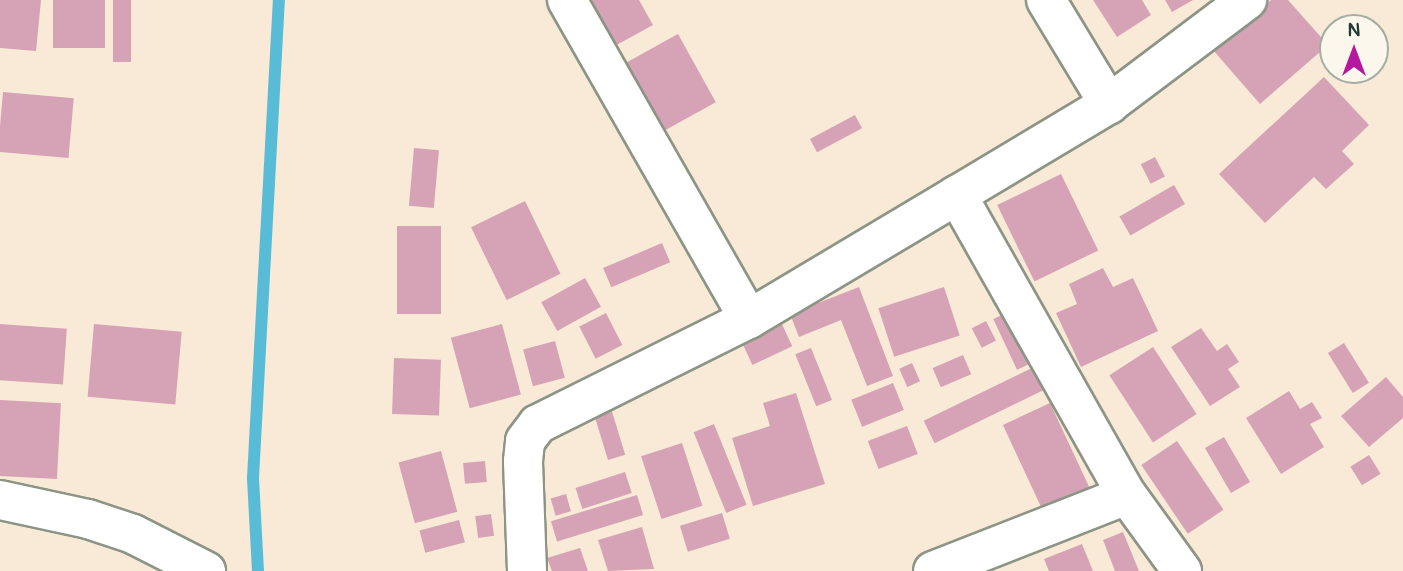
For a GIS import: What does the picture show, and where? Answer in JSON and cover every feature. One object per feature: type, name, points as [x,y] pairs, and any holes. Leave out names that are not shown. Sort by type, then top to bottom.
[{"type":"street","points":[[567,0],[748,319]]},
{"type":"street","points":[[1046,0],[1109,104]]},
{"type":"street","points":[[527,571],[523,461],[525,441],[538,424],[748,319],[957,195],[1109,104],[1247,0]]},
{"type":"street","points":[[957,195],[1127,495],[1182,571]]},
{"type":"street","points":[[933,571],[1127,495]]},
{"type":"street","points":[[0,500],[122,530],[206,571]]},
{"type":"building","points":[[0,0],[41,0],[36,51],[0,48]]},
{"type":"building","points":[[53,0],[105,0],[105,48],[53,48]]},
{"type":"building","points":[[113,0],[131,0],[131,62],[113,62]]},
{"type":"building","points":[[583,0],[639,0],[653,25],[611,48]]},
{"type":"building","points":[[1093,0],[1142,0],[1151,15],[1117,37]]},
{"type":"building","points":[[1165,0],[1193,0],[1172,12]]},
{"type":"building","points":[[1271,0],[1288,0],[1319,35],[1319,53],[1260,104],[1213,50]]},
{"type":"building","points":[[678,34],[716,102],[663,131],[626,63]]},
{"type":"building","points":[[1319,82],[1319,84],[1331,84],[1369,125],[1342,151],[1354,164],[1326,189],[1314,177],[1265,223],[1219,174]]},
{"type":"building","points":[[3,92],[74,98],[69,158],[0,152]]},
{"type":"building","points":[[855,115],[862,128],[817,152],[810,139]]},
{"type":"building","points":[[414,148],[439,150],[434,208],[409,206]]},
{"type":"building","points":[[1155,157],[1165,177],[1151,184],[1141,164]]},
{"type":"building","points":[[1061,174],[1098,250],[1034,282],[997,205]]},
{"type":"building","points":[[1174,185],[1185,204],[1130,236],[1119,217]]},
{"type":"building","points":[[525,201],[561,274],[507,300],[471,227]]},
{"type":"building","points":[[397,226],[441,226],[441,314],[397,314]]},
{"type":"building","points":[[662,243],[670,262],[611,287],[603,268]]},
{"type":"building","points":[[1103,268],[1113,287],[1133,278],[1158,331],[1081,367],[1056,313],[1077,304],[1069,284]]},
{"type":"building","points":[[585,278],[601,307],[557,331],[541,302]]},
{"type":"building","points":[[859,287],[893,376],[867,386],[841,320],[799,337],[790,314]]},
{"type":"building","points":[[944,287],[960,336],[894,357],[878,308]]},
{"type":"building","points":[[606,313],[622,345],[596,359],[579,327]]},
{"type":"building","points":[[1006,313],[1030,364],[1017,370],[993,319]]},
{"type":"building","points":[[780,320],[792,346],[752,365],[740,339]]},
{"type":"building","points":[[986,321],[996,341],[982,348],[972,328]]},
{"type":"building","points":[[0,324],[67,329],[63,385],[0,380]]},
{"type":"building","points":[[94,324],[182,332],[175,404],[88,397]]},
{"type":"building","points":[[502,324],[521,395],[470,408],[451,338]]},
{"type":"building","points":[[1201,328],[1217,351],[1227,344],[1239,362],[1228,369],[1240,387],[1210,406],[1171,347]]},
{"type":"building","points":[[555,341],[565,378],[533,386],[523,350]]},
{"type":"building","points":[[1344,343],[1369,383],[1353,393],[1328,353]]},
{"type":"building","points":[[1153,347],[1197,414],[1153,442],[1109,375]]},
{"type":"building","points":[[811,348],[832,400],[816,406],[795,354]]},
{"type":"building","points":[[963,355],[971,374],[941,387],[933,368]]},
{"type":"building","points":[[394,358],[441,360],[439,416],[392,414]]},
{"type":"building","points":[[912,363],[920,381],[907,387],[899,369]]},
{"type":"building","points":[[1036,366],[1047,388],[935,443],[924,421]]},
{"type":"building","points":[[1386,377],[1403,397],[1403,418],[1369,447],[1341,416]]},
{"type":"building","points":[[893,383],[904,410],[862,427],[851,400]]},
{"type":"building","points":[[1289,391],[1300,409],[1312,402],[1322,418],[1310,424],[1324,447],[1281,474],[1246,418]]},
{"type":"building","points":[[796,393],[825,484],[753,506],[732,438],[770,426],[763,403]]},
{"type":"building","points":[[0,400],[61,403],[57,479],[0,476]]},
{"type":"building","points":[[1050,403],[1089,487],[1042,509],[1003,425]]},
{"type":"building","points":[[610,405],[625,455],[608,460],[593,410]]},
{"type":"building","points":[[714,424],[747,505],[726,513],[694,432]]},
{"type":"building","points":[[907,426],[918,454],[879,469],[868,441]]},
{"type":"building","points":[[1224,437],[1250,482],[1231,493],[1205,448]]},
{"type":"building","points":[[1177,441],[1223,510],[1188,534],[1141,465]]},
{"type":"building","points":[[682,443],[702,506],[661,519],[641,456]]},
{"type":"building","points":[[441,451],[457,512],[415,523],[398,462]]},
{"type":"building","points":[[1369,455],[1381,474],[1362,485],[1350,467]]},
{"type":"building","points":[[485,461],[487,482],[465,484],[463,463]]},
{"type":"building","points":[[625,472],[632,493],[582,509],[576,488]]},
{"type":"building","points":[[566,494],[571,511],[556,516],[551,498]]},
{"type":"building","points":[[637,495],[643,515],[557,541],[551,521]]},
{"type":"building","points":[[722,513],[730,539],[688,552],[680,526]]},
{"type":"building","points":[[491,514],[494,536],[478,538],[475,516]]},
{"type":"building","points":[[459,520],[465,542],[425,553],[419,531]]},
{"type":"building","points":[[642,527],[654,569],[608,571],[598,540]]},
{"type":"building","points":[[1123,532],[1139,571],[1115,571],[1103,540]]},
{"type":"building","points":[[1082,544],[1093,571],[1049,571],[1044,559]]},
{"type":"building","points":[[580,548],[588,571],[552,571],[547,558]]},
{"type":"waterway","points":[[258,571],[253,478],[279,0]]}]
